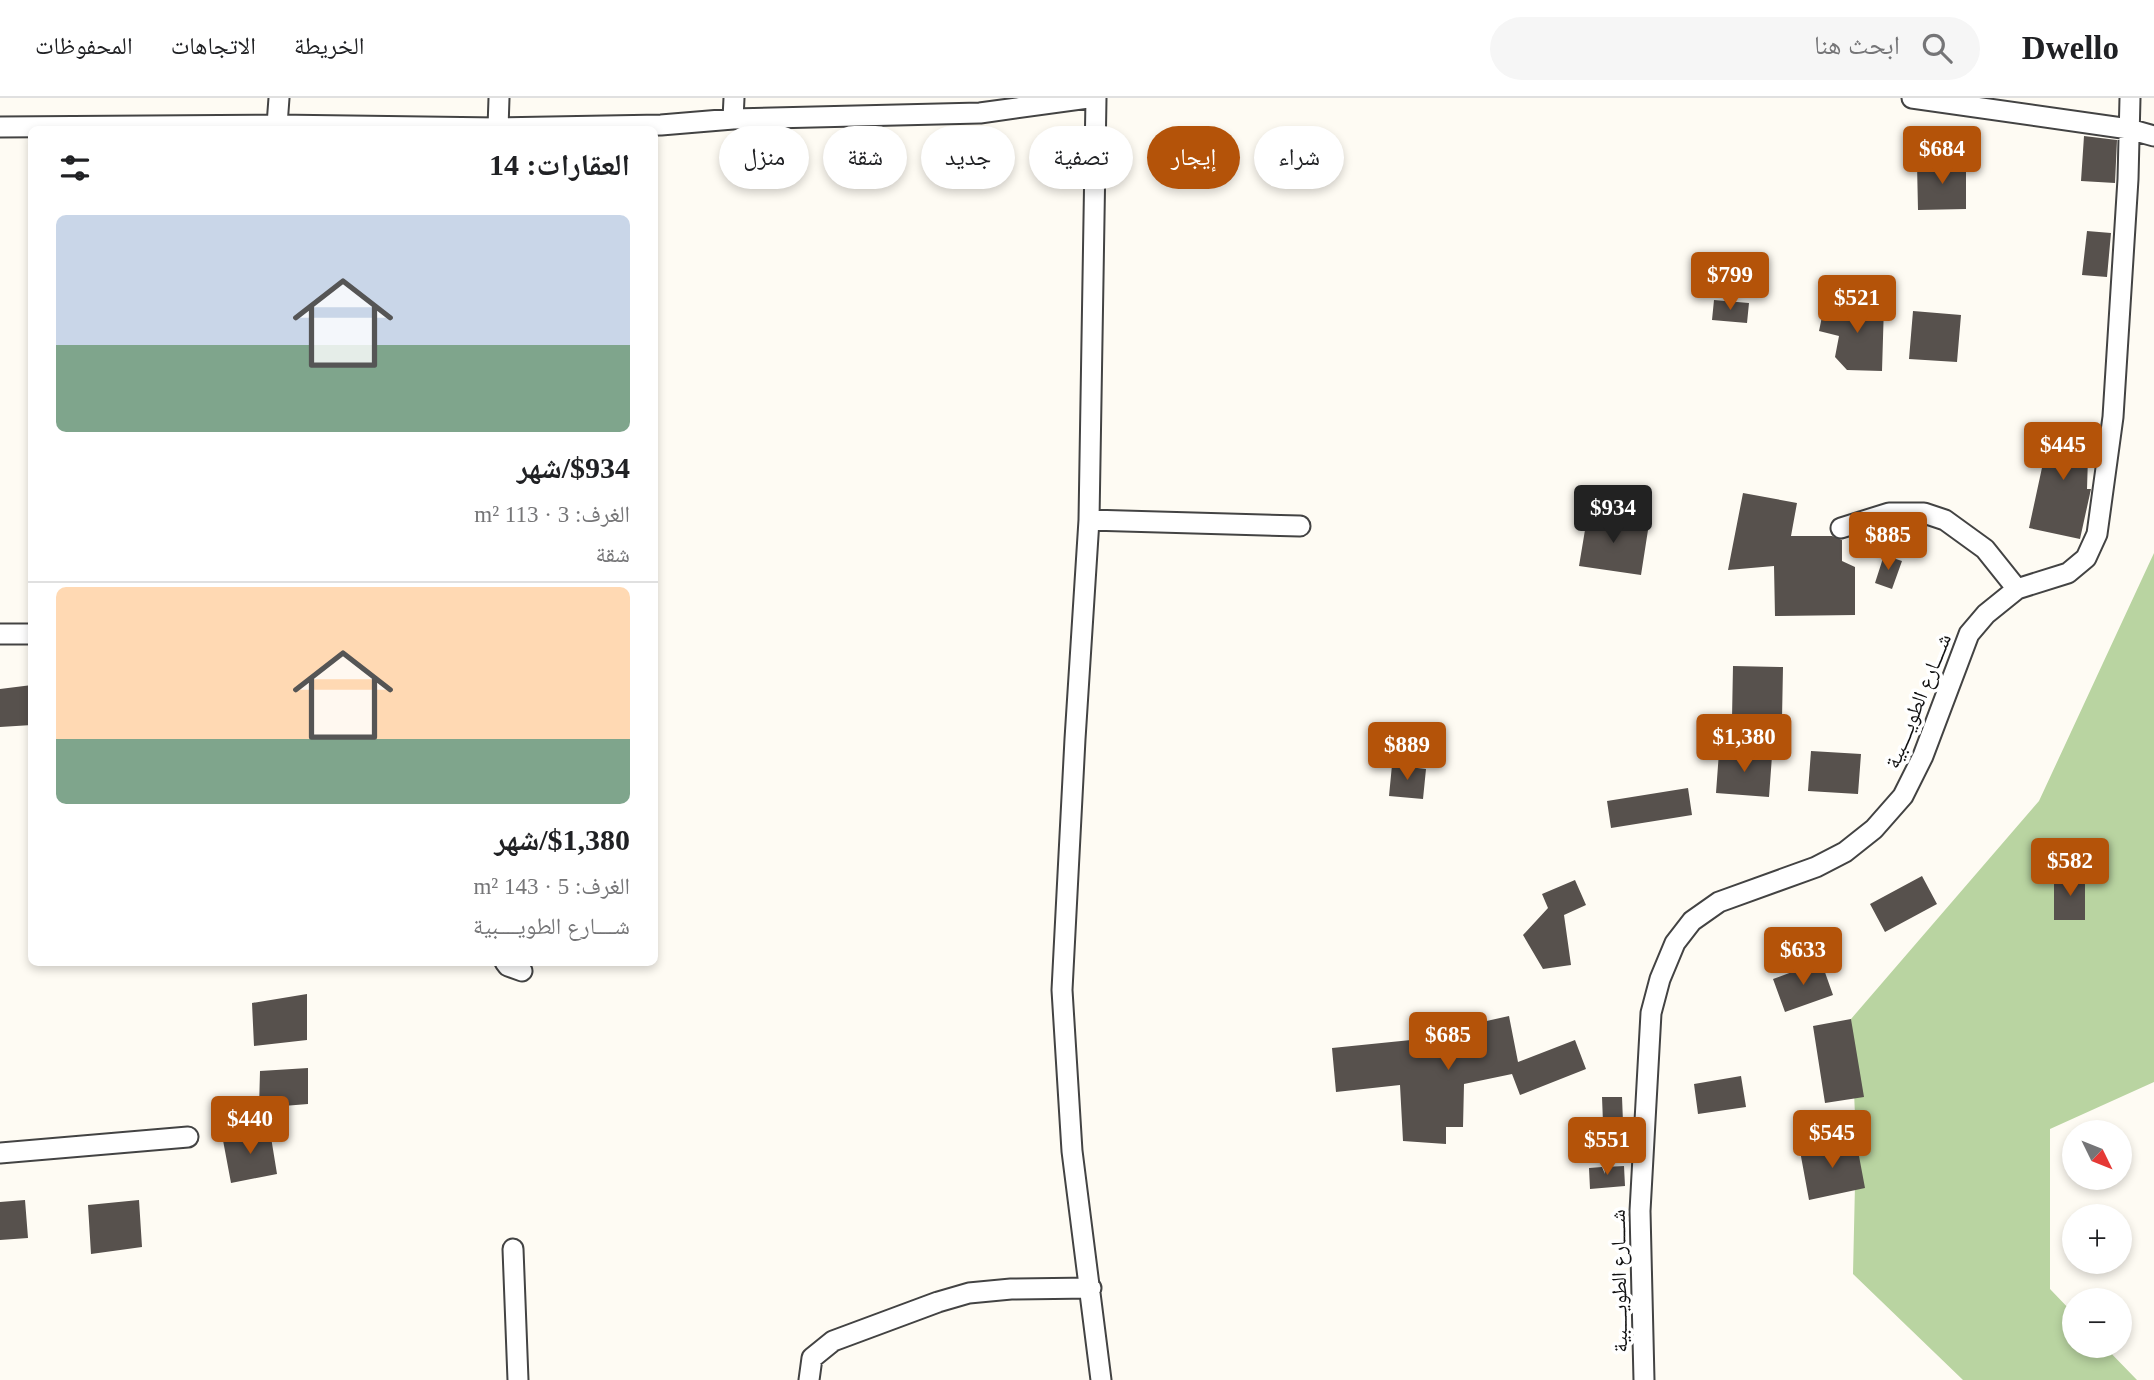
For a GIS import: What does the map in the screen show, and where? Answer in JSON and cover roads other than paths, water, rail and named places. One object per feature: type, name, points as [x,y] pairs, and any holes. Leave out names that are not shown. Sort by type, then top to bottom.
[{"type":"street","points":[[277,125],[279,98]]},
{"type":"street","points":[[498,126],[499,98]]},
{"type":"street","points":[[733,119],[734,98]]},
{"type":"street","points":[[607,126],[662,125],[901,107],[980,113],[1088,98]]},
{"type":"street","points":[[1096,98],[1089,520],[1062,990],[1072,1151],[1101,1380]]},
{"type":"street","points":[[1912,98],[2129,129],[2154,136]]},
{"type":"street","name":"شــــارع الطويــــبية","points":[[1644,1380],[1640,1211],[1651,1013],[1660,979],[1675,943],[1692,921],[1719,902],[1815,867],[1845,852],[1874,829],[1903,796],[1923,756],[1969,634],[1986,614],[2017,589],[2068,573],[2086,558],[2097,534],[2113,418],[2129,179],[2130,98]]},
{"type":"street","points":[[138,126],[313,126]]},
{"type":"street","points":[[0,127],[28,127]]},
{"type":"street","points":[[1841,527],[1889,513],[1924,513],[1945,520],[1985,549],[2017,589]]},
{"type":"street","points":[[1089,520],[1300,526]]},
{"type":"street","points":[[0,634],[28,634]]},
{"type":"street","points":[[0,1153],[188,1137]]},
{"type":"street","points":[[513,1249],[518,1380]]},
{"type":"street","points":[[809,1380],[812,1358],[832,1341],[938,1302],[969,1293],[1011,1289],[1091,1288]]}]
